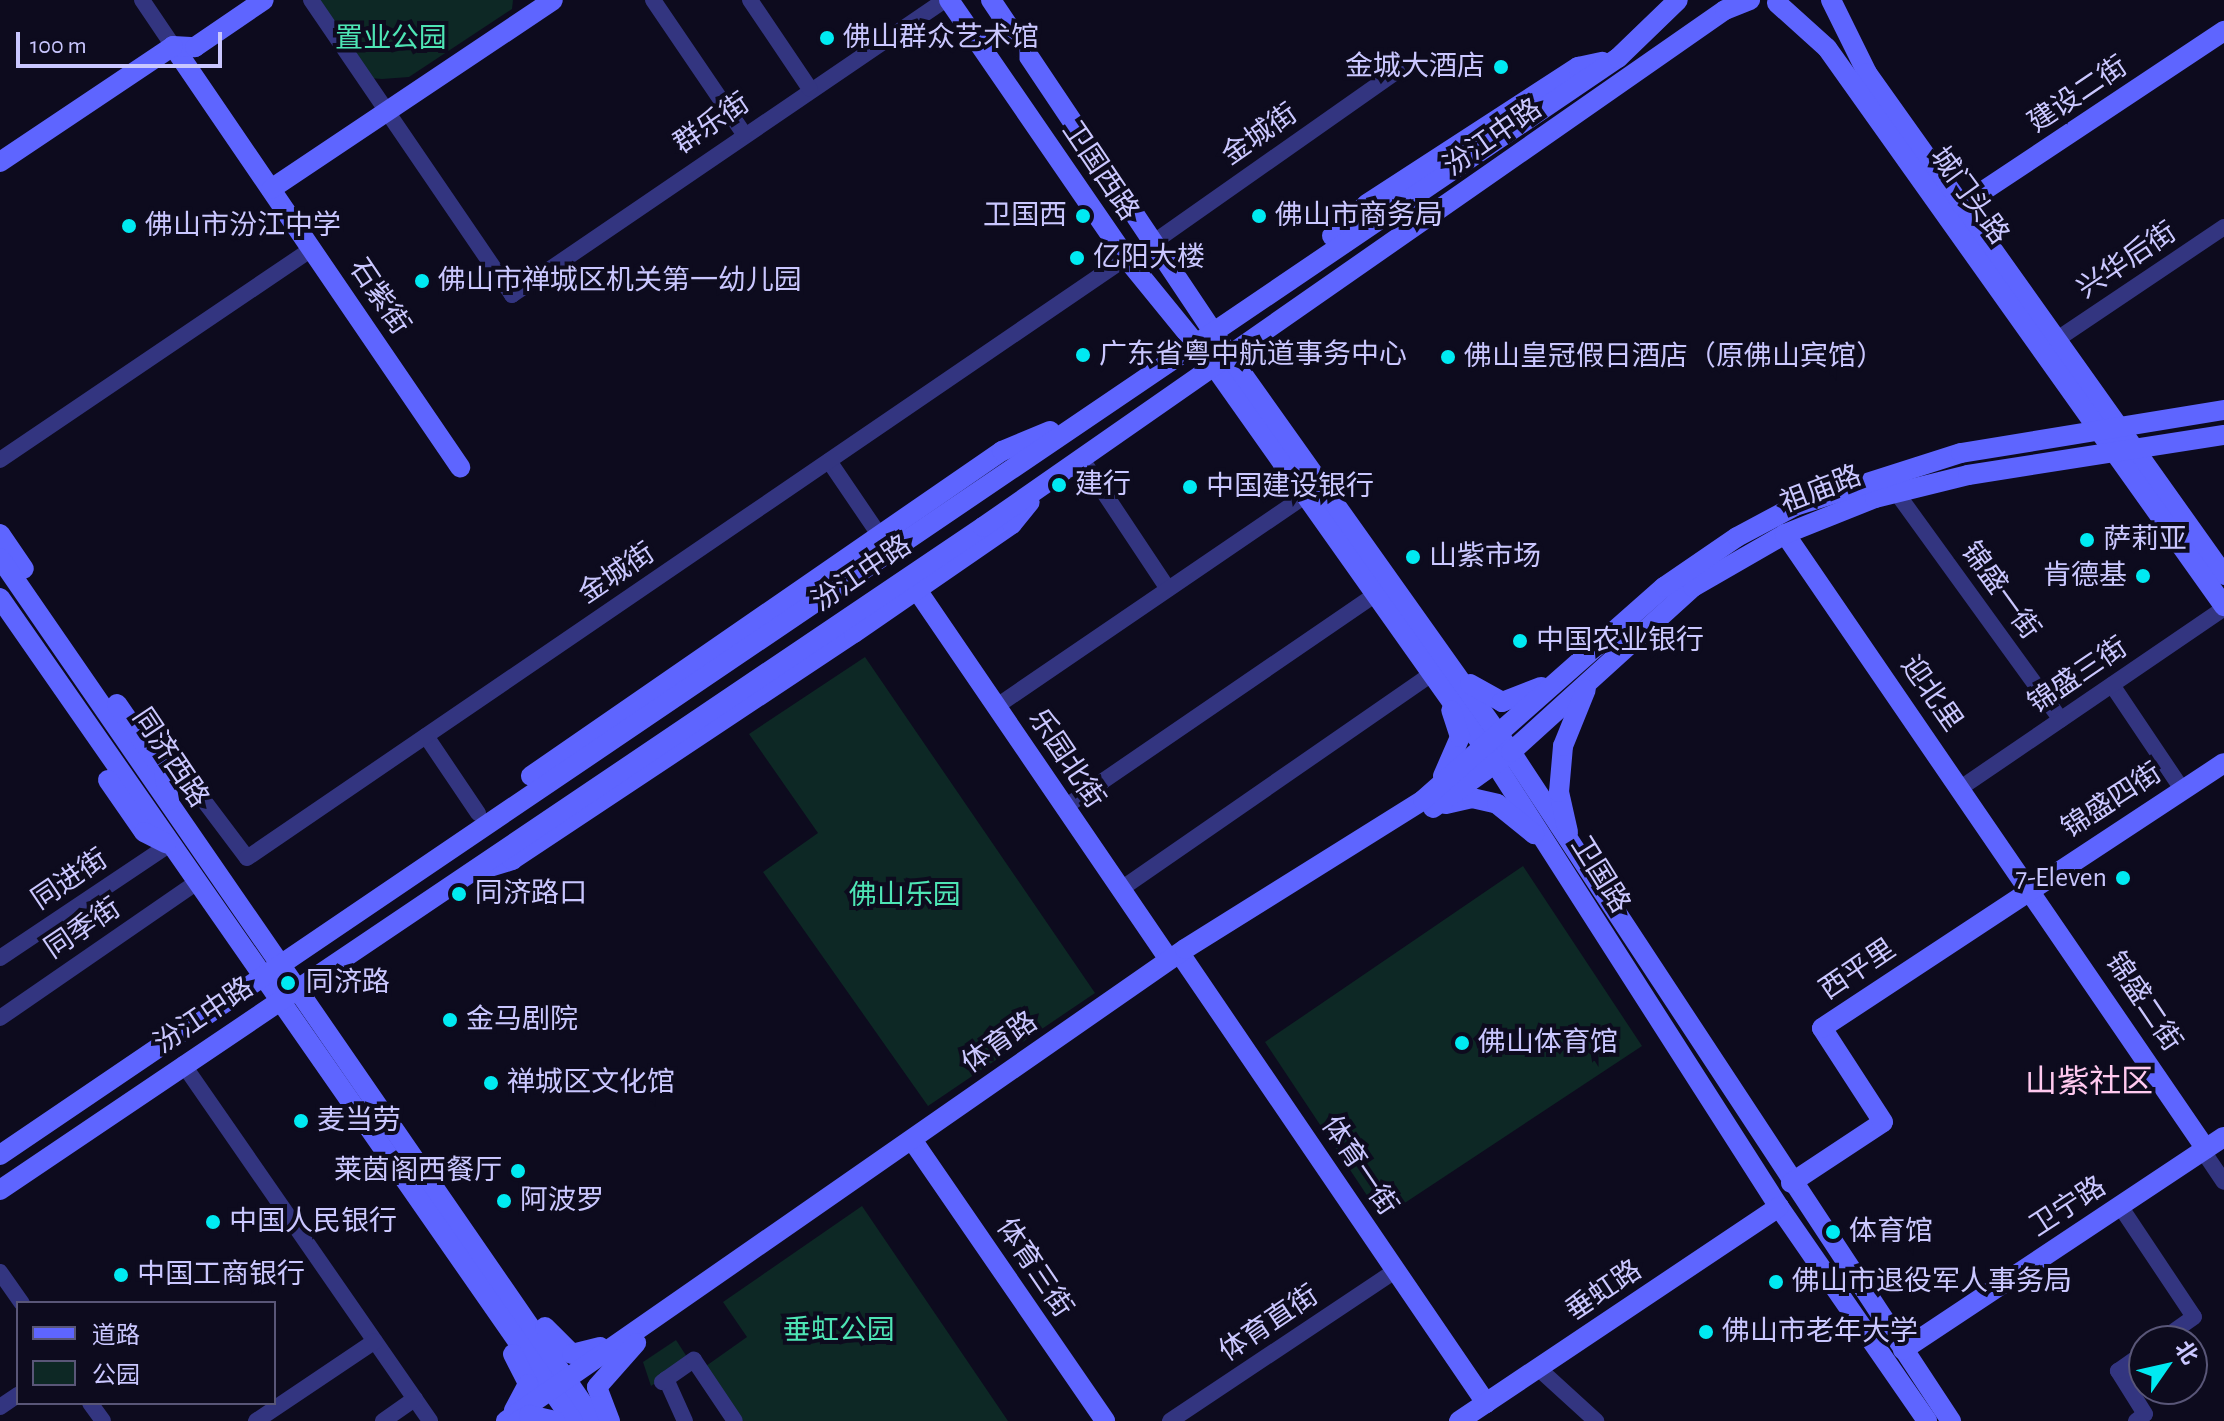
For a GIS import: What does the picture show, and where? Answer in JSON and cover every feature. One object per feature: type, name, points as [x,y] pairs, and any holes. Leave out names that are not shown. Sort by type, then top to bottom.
[{"type":"main road","points":[[0,162],[173,46],[195,47],[264,0]]},
{"type":"main road","points":[[271,189],[387,112],[529,8],[553,0]]},
{"type":"main road","name":"卫国西路","points":[[947,0],[1126,258],[1190,343],[1222,360]]},
{"type":"main road","name":"卫国西路","points":[[991,0],[1211,328],[1222,360]]},
{"type":"main road","name":"汾江中路","points":[[0,1155],[268,968],[1090,414],[1211,328],[1618,58],[1678,0]]},
{"type":"main road","name":"汾江中路","points":[[0,1190],[1044,484],[1377,253],[1537,155],[1658,61],[1750,0]]},
{"type":"main road","name":"城门头路","points":[[1831,0],[1867,73],[2059,338],[2115,430]]},
{"type":"main road","name":"城门头路","points":[[1777,1],[1827,48],[2115,430]]},
{"type":"main road","name":"建设二街","points":[[1962,205],[2224,31]]},
{"type":"main road","name":"石紫街","points":[[173,46],[460,467]]},
{"type":"main road","points":[[1222,360],[1306,495],[1376,594],[1498,750],[1951,1421]]},
{"type":"main road","points":[[1222,360],[1439,672],[1460,737],[1451,766],[1423,810]]},
{"type":"main road","name":"祖庙路","points":[[1498,750],[1566,674],[1682,573],[1795,506],[1961,453],[2224,410]]},
{"type":"main road","points":[[440,853],[478,813],[1002,451],[1090,414]]},
{"type":"main road","points":[[2115,430],[2224,607]]},
{"type":"main road","name":"祖庙路","points":[[1498,750],[1593,677],[1693,587],[1785,534],[1896,492],[2131,454],[2224,435]]},
{"type":"main road","points":[[2131,454],[2224,575]]},
{"type":"main road","points":[[458,878],[512,860],[917,590],[1012,524],[1044,484]]},
{"type":"main road","points":[[0,534],[164,772],[171,809]]},
{"type":"main road","name":"迎北里","points":[[1785,534],[2032,887]]},
{"type":"main road","points":[[1,559],[36,587],[44,622]]},
{"type":"main road","name":"同济西路","points":[[1,559],[171,809],[286,994]]},
{"type":"main road","name":"乐园北街","points":[[917,590],[1121,889],[1177,960]]},
{"type":"main road","name":"同济西路","points":[[0,598],[196,883],[268,968]]},
{"type":"main road","points":[[0,621],[144,832],[170,844]]},
{"type":"main road","points":[[1439,672],[1483,697],[1502,702],[1566,674]]},
{"type":"main road","points":[[1562,849],[1559,792],[1563,746],[1593,677]]},
{"type":"main road","name":"体育路","points":[[504,1421],[523,1414],[561,1388],[1177,960],[1423,810],[1498,750]]},
{"type":"main road","name":"锦盛四街","points":[[2032,887],[2224,763]]},
{"type":"main road","points":[[1423,810],[1472,798],[1497,804],[1562,849]]},
{"type":"main road","name":"卫国路","points":[[1562,849],[1779,1207],[1927,1421]]},
{"type":"main road","name":"锦盛二街","points":[[2032,887],[2204,1150]]},
{"type":"main road","name":"西平里","points":[[1791,1183],[1883,1122],[1822,1028],[2032,887]]},
{"type":"main road","name":"体育路","points":[[633,1338],[917,1147],[1177,960]]},
{"type":"main road","name":"体育一街","points":[[1177,960],[1486,1403]]},
{"type":"main road","points":[[286,994],[313,1047],[561,1388],[595,1421]]},
{"type":"main road","points":[[286,994],[360,1085],[529,1342]]},
{"type":"main road","points":[[313,1047],[309,1062],[497,1331],[528,1384],[504,1421]]},
{"type":"main road","points":[[0,1141],[110,1078]]},
{"type":"main road","points":[[360,1085],[384,1096],[531,1308],[572,1354],[633,1338]]},
{"type":"main road","points":[[0,1204],[81,1148],[129,1101]]},
{"type":"main road","name":"卫宁路","points":[[1903,1350],[2224,1137]]},
{"type":"main road","name":"体育三街","points":[[917,1147],[1105,1421]]},
{"type":"main road","name":"垂虹路","points":[[1459,1421],[1779,1207]]},
{"type":"main road","points":[[529,1342],[531,1308]]},
{"type":"main road","points":[[497,1331],[529,1342]]},
{"type":"main road","points":[[610,1421],[597,1387],[633,1338]]},
{"type":"main road","points":[[561,1388],[573,1421]]},
{"type":"main road","points":[[523,1414],[555,1421]]},
{"type":"street","name":"石紫街","points":[[142,0],[173,46]]},
{"type":"street","points":[[311,0],[387,112]]},
{"type":"street","points":[[653,0],[744,134]]},
{"type":"street","points":[[750,0],[810,89]]},
{"type":"street","name":"群乐街","points":[[387,112],[512,295],[810,89],[947,0]]},
{"type":"street","name":"金城街","points":[[1154,242],[1397,71]]},
{"type":"street","name":"兴华后街","points":[[2059,338],[2224,227]]},
{"type":"street","points":[[0,460],[312,249]]},
{"type":"street","name":"金城街","points":[[164,772],[177,765],[247,858],[1126,258]]},
{"type":"street","points":[[1081,458],[1168,589]]},
{"type":"street","points":[[829,461],[880,536]]},
{"type":"street","name":"锦盛一街","points":[[1896,492],[2061,720]]},
{"type":"street","points":[[997,706],[1306,495]]},
{"type":"street","points":[[1065,807],[1376,594]]},
{"type":"street","name":"锦盛三街","points":[[1962,787],[2224,607]]},
{"type":"street","points":[[1121,889],[1439,672]]},
{"type":"street","points":[[2112,685],[2182,789]]},
{"type":"street","points":[[426,736],[478,813]]},
{"type":"street","name":"同进街","points":[[0,958],[170,844]]},
{"type":"street","name":"同季街","points":[[0,1018],[196,883]]},
{"type":"street","points":[[183,1064],[430,1421]]},
{"type":"street","points":[[2204,1150],[2224,1182]]},
{"type":"street","points":[[2120,1206],[2194,1317],[2183,1325]]},
{"type":"street","name":"体育直街","points":[[1170,1421],[1396,1270]]},
{"type":"street","points":[[0,1272],[21,1301]]},
{"type":"street","points":[[256,1421],[375,1341]]},
{"type":"street","points":[[685,1421],[664,1381],[694,1360],[735,1421]]},
{"type":"street","points":[[2128,1364],[2118,1371],[2128,1387]]},
{"type":"street","points":[[1538,1368],[1596,1421]]},
{"type":"street","points":[[383,1421],[415,1399]]},
{"type":"street","points":[[2136,1421],[2145,1414],[2139,1405]]},
{"type":"green space","name":"置业公园","points":[[317,0],[513,0],[512,9],[409,77],[382,79],[370,78]]},
{"type":"green space","name":"佛山乐园","points":[[865,657],[1095,993],[928,1106],[763,872],[818,833],[749,734]]},
{"type":"green space","points":[[1523,866],[1642,1046],[1382,1218],[1265,1042]]},
{"type":"green space","name":"垂虹公园","points":[[862,1206],[1008,1421],[743,1421],[706,1366],[747,1337],[723,1302]]},
{"type":"green space","points":[[676,1340],[689,1360],[651,1386],[643,1362]]},
{"type":"place","name":"佛山群众艺术馆","points":[[827,38]]},
{"type":"place","name":"金城大酒店","points":[[1501,67]]},
{"type":"place","name":"卫国西","points":[[1083,216]]},
{"type":"place","name":"佛山市商务局","points":[[1259,216]]},
{"type":"place","name":"佛山市汾江中学","points":[[129,226]]},
{"type":"place","name":"亿阳大楼","points":[[1077,258]]},
{"type":"place","name":"佛山市禅城区机关第一幼儿园","points":[[422,281]]},
{"type":"place","name":"广东省粤中航道事务中心","points":[[1083,355]]},
{"type":"place","name":"佛山皇冠假日酒店（原佛山宾馆）","points":[[1448,357]]},
{"type":"place","name":"建行","points":[[1059,485]]},
{"type":"place","name":"中国建设银行","points":[[1190,487]]},
{"type":"place","name":"萨莉亚","points":[[2087,540]]},
{"type":"place","name":"山紫市场","points":[[1413,557]]},
{"type":"place","name":"肯德基","points":[[2143,576]]},
{"type":"place","name":"中国农业银行","points":[[1520,641]]},
{"type":"place","name":"7-Eleven","points":[[2123,878]]},
{"type":"place","name":"同济路口","points":[[459,894]]},
{"type":"place","name":"同济路","points":[[288,983]]},
{"type":"place","name":"金马剧院","points":[[450,1020]]},
{"type":"place","name":"佛山体育馆","points":[[1462,1043]]},
{"type":"place","name":"禅城区文化馆","points":[[491,1083]]},
{"type":"place","name":"麦当劳","points":[[301,1121]]},
{"type":"place","name":"莱茵阁西餐厅","points":[[518,1171]]},
{"type":"place","name":"阿波罗","points":[[504,1201]]},
{"type":"place","name":"中国人民银行","points":[[213,1222]]},
{"type":"place","name":"体育馆","points":[[1833,1232]]},
{"type":"place","name":"中国工商银行","points":[[121,1275]]},
{"type":"place","name":"佛山市退役军人事务局","points":[[1776,1282]]},
{"type":"place","name":"佛山市老年大学","points":[[1706,1332]]},
{"type":"district","name":"山紫社区","points":[[2089,1082]]}]
